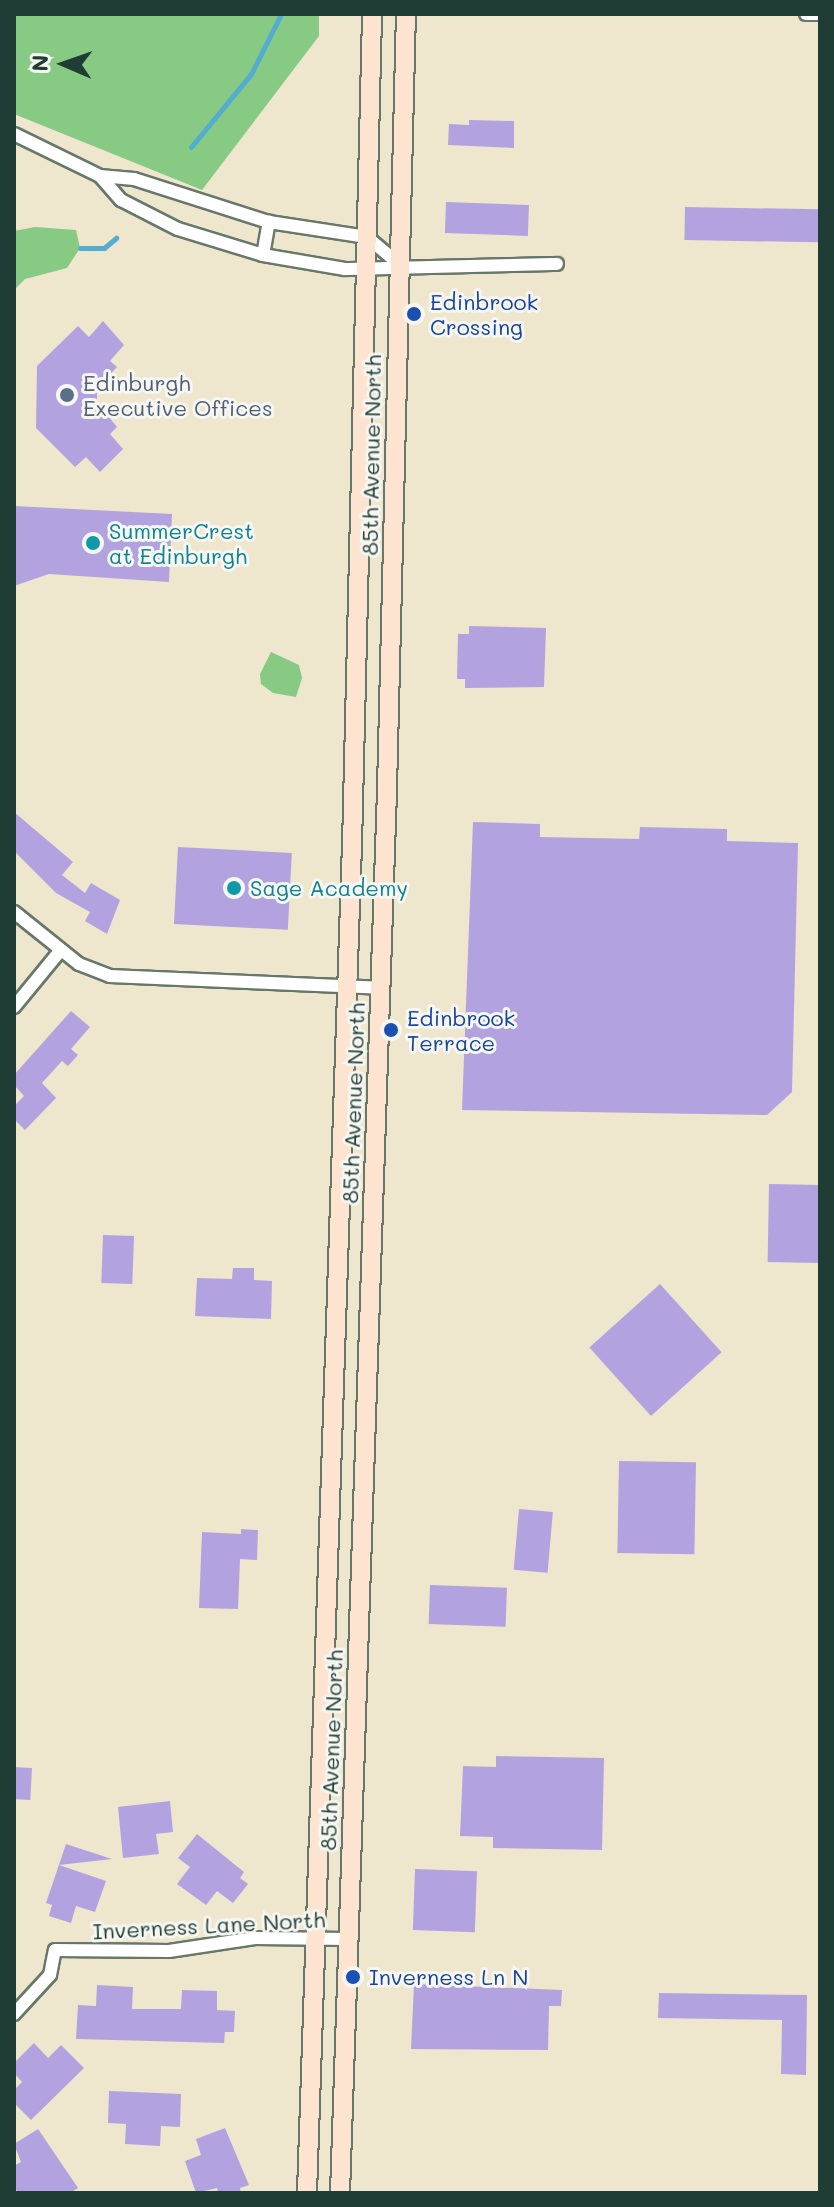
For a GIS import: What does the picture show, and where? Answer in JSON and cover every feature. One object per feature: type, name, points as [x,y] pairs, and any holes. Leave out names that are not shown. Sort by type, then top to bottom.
[{"type":"main road","name":"85th Avenue North","points":[[307,2193],[347,988],[372,14]]},
{"type":"main road","name":"85th Avenue North","points":[[340,2193],[380,988],[406,14]]},
{"type":"street","points":[[806,14],[820,14]]},
{"type":"street","points":[[14,134],[100,176],[134,179],[269,222],[367,237],[399,264]]},
{"type":"street","points":[[100,176],[121,200],[178,229],[263,255],[366,269],[399,264],[557,264]]},
{"type":"street","points":[[263,255],[269,222]]},
{"type":"street","points":[[14,912],[60,951],[92,972],[110,976],[380,988]]},
{"type":"street","points":[[14,1007],[60,951]]},
{"type":"street","name":"Inverness Lane North","points":[[14,2014],[50,1975],[55,1950],[169,1951],[255,1938],[349,1939]]},
{"type":"green space","points":[[14,14],[319,14],[319,36],[202,190],[14,114]]},
{"type":"green space","points":[[35,227],[76,230],[80,248],[67,268],[25,279],[14,290],[14,231]]},
{"type":"green space","points":[[271,652],[299,665],[302,678],[296,697],[273,693],[261,684],[260,674]]},
{"type":"building","points":[[469,120],[514,121],[514,148],[448,145],[449,124],[469,125]]},
{"type":"building","points":[[446,202],[529,205],[528,236],[445,233]]},
{"type":"building","points":[[685,207],[820,209],[819,242],[684,240]]},
{"type":"building","name":"Edinburgh Executive Offices","points":[[103,321],[124,345],[110,361],[117,367],[97,388],[97,402],[117,427],[110,434],[123,449],[100,472],[86,457],[75,467],[36,428],[37,366],[78,326],[89,337]]},
{"type":"building","name":"SummerCrest at Edinburgh","points":[[14,506],[172,514],[169,582],[49,574],[14,586]]},
{"type":"building","points":[[469,626],[546,628],[544,687],[465,688],[465,679],[457,679],[458,634],[469,634]]},
{"type":"building","points":[[14,812],[73,862],[62,875],[85,893],[91,883],[120,900],[107,934],[85,921],[90,912],[56,893],[14,851]]},
{"type":"building","points":[[473,822],[540,824],[540,837],[639,839],[640,827],[727,829],[727,841],[798,843],[792,1092],[767,1115],[462,1110]]},
{"type":"building","name":"Sage Academy","points":[[178,847],[292,853],[288,930],[174,924]]},
{"type":"building","points":[[71,1011],[90,1027],[71,1049],[78,1055],[68,1066],[62,1061],[42,1083],[56,1098],[25,1130],[14,1119],[14,1106],[24,1096],[14,1085],[14,1075]]},
{"type":"building","points":[[769,1184],[820,1185],[819,1263],[768,1262]]},
{"type":"building","points":[[103,1235],[134,1236],[132,1284],[101,1283]]},
{"type":"building","points":[[233,1268],[254,1268],[254,1280],[272,1281],[271,1319],[195,1316],[197,1278],[232,1279]]},
{"type":"building","points":[[660,1284],[722,1352],[651,1416],[589,1348]]},
{"type":"building","points":[[619,1461],[696,1462],[694,1554],[617,1553]]},
{"type":"building","points":[[519,1509],[553,1512],[548,1573],[514,1570]]},
{"type":"building","points":[[241,1529],[258,1530],[257,1560],[240,1559],[238,1609],[199,1608],[202,1532],[241,1534]]},
{"type":"building","points":[[430,1585],[507,1588],[506,1627],[429,1624]]},
{"type":"building","points":[[496,1756],[604,1758],[602,1850],[493,1848],[493,1837],[460,1836],[463,1766],[496,1767]]},
{"type":"building","points":[[14,1767],[32,1768],[30,1800],[14,1799]]},
{"type":"building","points":[[170,1801],[173,1832],[156,1834],[159,1854],[123,1858],[118,1807]]},
{"type":"building","points":[[197,1834],[244,1872],[240,1878],[248,1884],[233,1903],[217,1891],[206,1905],[177,1884],[190,1867],[178,1858]]},
{"type":"building","points":[[66,1844],[112,1859],[59,1865],[106,1881],[95,1912],[76,1906],[71,1923],[49,1916],[52,1905],[46,1903]]},
{"type":"building","points":[[415,1869],[477,1871],[475,1932],[413,1930]]},
{"type":"building","points":[[414,1984],[562,1990],[561,2006],[549,2006],[548,2050],[411,2049]]},
{"type":"building","points":[[97,1985],[133,1987],[132,2009],[181,2009],[182,1990],[217,1991],[217,2010],[235,2011],[234,2032],[225,2032],[224,2043],[76,2039],[78,2005],[96,2006]]},
{"type":"building","points":[[659,1993],[807,1995],[806,2075],[781,2074],[782,2020],[658,2018]]},
{"type":"building","points":[[34,2043],[48,2058],[61,2045],[84,2068],[31,2120],[14,2103],[14,2090],[22,2082],[14,2073],[14,2063]]},
{"type":"building","points":[[109,2091],[181,2094],[180,2127],[161,2126],[160,2146],[125,2144],[126,2124],[108,2123]]},
{"type":"building","points":[[225,2128],[249,2185],[240,2188],[241,2193],[218,2193],[217,2188],[196,2193],[185,2161],[201,2155],[196,2139]]},
{"type":"building","points":[[38,2129],[78,2188],[70,2193],[18,2193],[14,2186],[14,2166],[21,2162],[14,2144]]},
{"type":"waterway","points":[[191,147],[251,74],[281,14]]},
{"type":"waterway","points":[[80,248],[104,248],[116,238]]},
{"type":"place","name":"Edinbrook Crossing","points":[[414,314]]},
{"type":"place","name":"Edinburgh Executive Offices","points":[[67,395]]},
{"type":"place","name":"SummerCrest at Edinburgh","points":[[93,543]]},
{"type":"place","name":"Sage Academy","points":[[234,888]]},
{"type":"place","name":"Edinbrook Terrace","points":[[391,1030]]},
{"type":"place","name":"Inverness Ln N","points":[[353,1977]]}]
